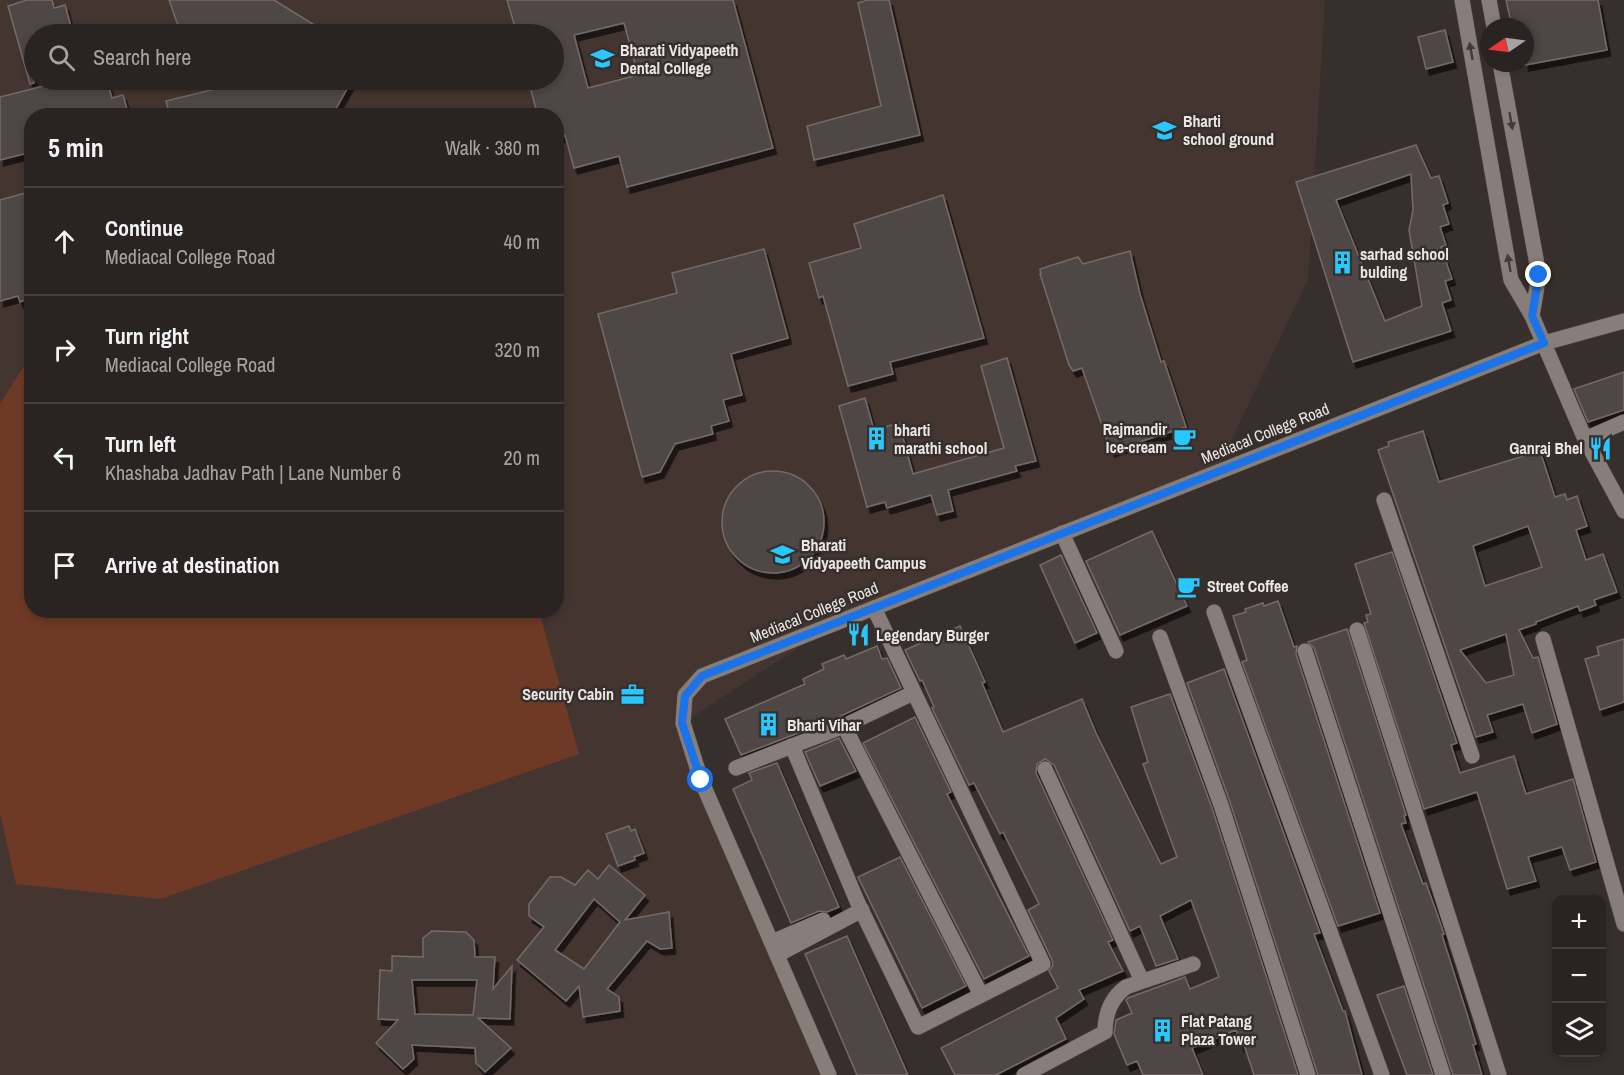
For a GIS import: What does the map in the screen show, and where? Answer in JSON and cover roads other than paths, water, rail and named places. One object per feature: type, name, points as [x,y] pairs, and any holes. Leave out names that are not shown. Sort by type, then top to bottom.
[{"type":"street","points":[[1462,0],[1511,280],[1532,316],[1585,439],[1624,511]]},
{"type":"street","points":[[1489,0],[1492,18]]},
{"type":"street","points":[[1502,72],[1539,275],[1532,316]]},
{"type":"street","name":"Mediacal College Road","points":[[829,1075],[701,780],[682,723],[685,696],[702,676],[1544,343],[1624,321]]},
{"type":"street","points":[[1585,439],[1624,422]]},
{"type":"street","points":[[1384,500],[1472,756]]},
{"type":"street","points":[[1062,533],[1116,651]]},
{"type":"street","points":[[792,746],[860,905],[918,1027],[1043,964],[874,608]]},
{"type":"street","points":[[1214,612],[1382,1075]]},
{"type":"street","points":[[1358,630],[1499,1075]]},
{"type":"street","points":[[1160,637],[1221,805],[1308,1075]]},
{"type":"street","points":[[1543,639],[1624,924]]},
{"type":"street","points":[[1305,651],[1443,1075]]},
{"type":"street","points":[[735,768],[844,726],[914,693]]},
{"type":"street","points":[[844,726],[981,995]]},
{"type":"street","points":[[1045,769],[1142,981]]},
{"type":"street","points":[[774,949],[860,905]]},
{"type":"street","points":[[1024,1075],[1105,1032],[1105,1019],[1117,994],[1126,987],[1193,964]]},
{"type":"place","name":"Bharati Vidyapeeth Dental College","points":[[602,59]]},
{"type":"place","name":"Bharti school ground","points":[[1165,130]]},
{"type":"place","name":"sarhad school bulding","points":[[1342,263]]},
{"type":"place","name":"Rajmandir Ice-cream","points":[[1185,438]]},
{"type":"place","name":"bharti marathi school","points":[[876,439]]},
{"type":"place","name":"Ganraj Bhel","points":[[1601,448]]},
{"type":"place","name":"Bharati Vidyapeeth Campus","points":[[783,554]]},
{"type":"place","name":"Street Coffee","points":[[1189,586]]},
{"type":"place","name":"Legendary Burger","points":[[858,635]]},
{"type":"place","name":"Security Cabin","points":[[632,694]]},
{"type":"place","name":"Bharti Vihar","points":[[769,725]]},
{"type":"place","name":"Flat Patang Plaza Tower","points":[[1163,1030]]}]
